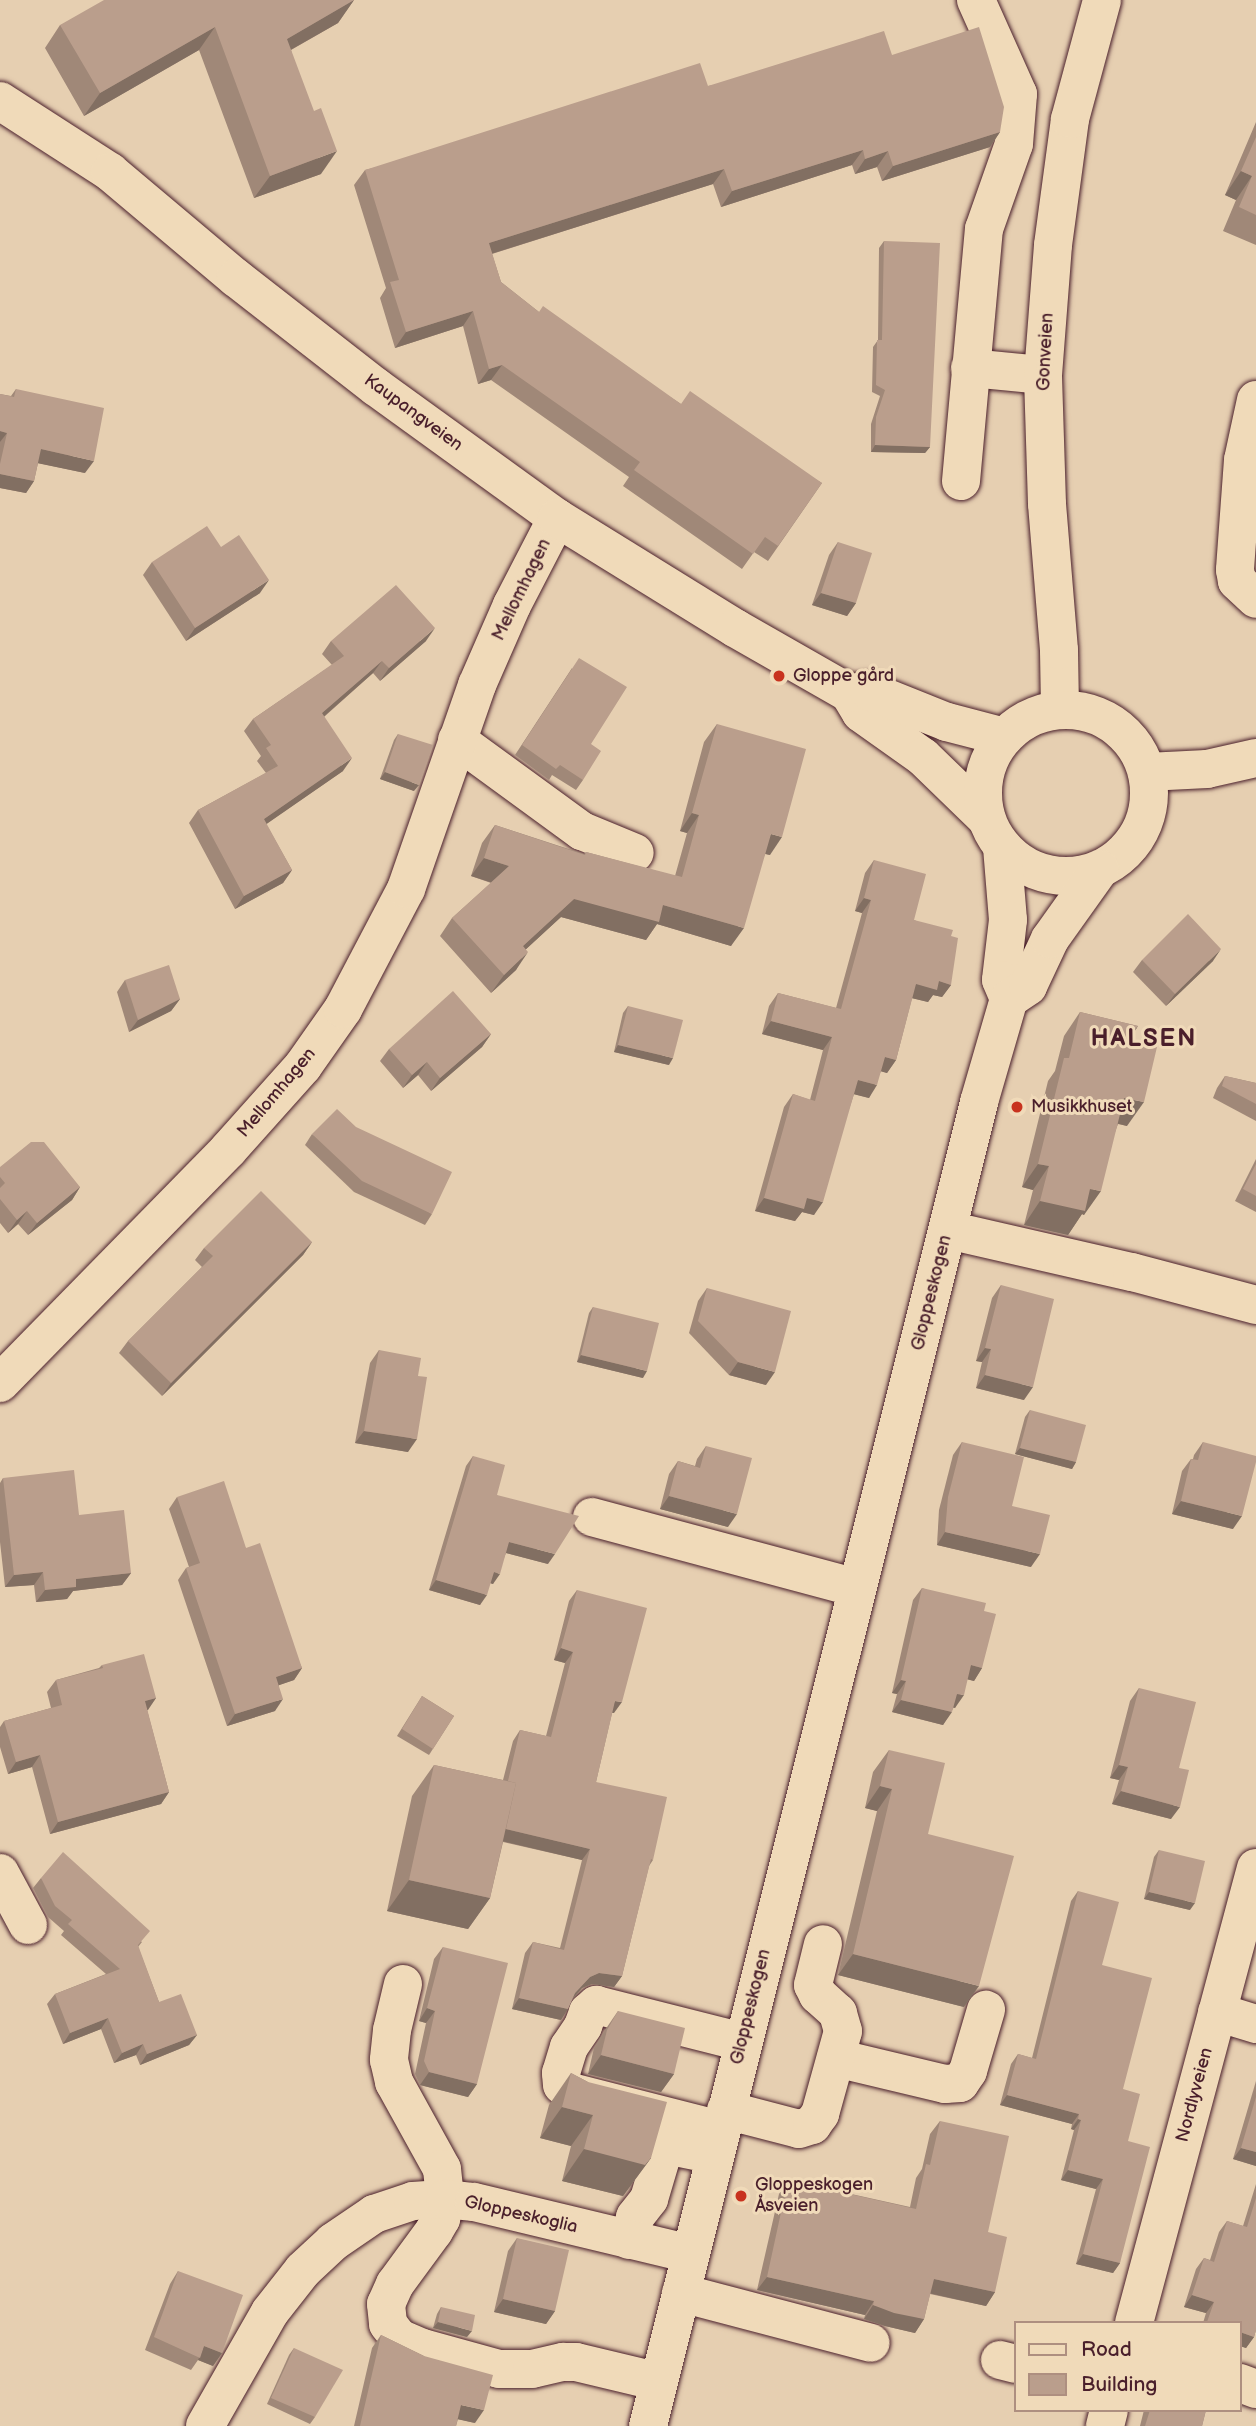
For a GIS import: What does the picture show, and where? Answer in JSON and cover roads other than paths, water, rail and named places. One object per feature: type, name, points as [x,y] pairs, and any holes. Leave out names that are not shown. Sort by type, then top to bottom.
[{"type":"street","points":[[961,481],[984,229],[1014,144],[1018,94],[975,0]]},
{"type":"street","name":"Gonveien","points":[[1060,708],[1059,650],[1047,504],[1043,375],[1053,245],[1070,119],[1102,0]]},
{"type":"street","name":"Kaupangveien","points":[[0,101],[110,172],[236,278],[376,387],[557,518],[735,628],[849,693],[861,713],[923,757],[994,832]]},
{"type":"street","points":[[970,368],[1043,375]]},
{"type":"street","points":[[1256,400],[1242,460],[1235,570],[1237,581],[1256,599]]},
{"type":"street","name":"Mellomhagen","points":[[0,1383],[228,1150],[303,1066],[342,1009],[406,889],[457,740],[512,605],[557,518]]},
{"type":"street","name":"Kaupangveien","points":[[849,693],[869,691],[947,722],[1004,737]]},
{"type":"street","points":[[1060,708],[1097,714],[1115,725],[1141,753],[1147,772],[1149,800],[1135,839],[1121,856],[1100,869],[1075,876],[1046,874],[1014,859],[994,832],[982,800],[985,773],[994,749],[1004,737],[1023,721],[1060,708]]},
{"type":"street","points":[[457,740],[582,831],[635,853]]},
{"type":"street","points":[[1147,772],[1207,769],[1256,758]]},
{"type":"street","name":"Gloppeskogen","points":[[994,832],[1008,920],[1000,979],[1009,999]]},
{"type":"street","name":"Gloppeskogen","points":[[648,2426],[979,1102],[1009,999],[1028,986],[1050,939],[1100,869]]},
{"type":"street","points":[[948,1230],[1240,1301]]},
{"type":"street","points":[[592,1517],[857,1588]]},
{"type":"street","name":"Nordlyveien","points":[[1135,2321],[1256,1868]]},
{"type":"street","points":[[0,1873],[28,1925]]},
{"type":"street","points":[[629,2240],[635,2217],[649,2199],[665,2146],[720,2132],[799,2129],[812,2125],[820,2114],[843,2031],[838,2013],[817,1995],[813,1985],[823,1944]]},
{"type":"street","points":[[403,1984],[392,2030],[389,2060],[394,2082],[442,2169],[445,2199],[441,2219],[395,2284],[386,2304],[388,2323],[399,2338],[423,2348],[499,2368],[532,2369],[576,2362],[659,2382]]},
{"type":"street","points":[[720,2132],[571,2092],[562,2085],[561,2073],[569,2047],[583,2026],[588,2012],[596,2005],[742,2042]]},
{"type":"street","points":[[836,2058],[945,2084],[960,2083],[968,2071],[986,2011]]},
{"type":"street","points":[[1217,2012],[1256,2024]]},
{"type":"street","name":"Gloppeskoglia","points":[[205,2426],[270,2312],[303,2270],[333,2242],[374,2214],[413,2201],[445,2199],[474,2203],[690,2254]]},
{"type":"street","points":[[681,2293],[871,2343]]},
{"type":"place","name":"Gloppe gård","points":[[779,676]]},
{"type":"place","name":"Musikkhuset","points":[[1017,1107]]},
{"type":"place","name":"Gloppeskogen Åsveien","points":[[741,2196]]},
{"type":"district","name":"HALSEN","points":[[1144,1039]]}]
